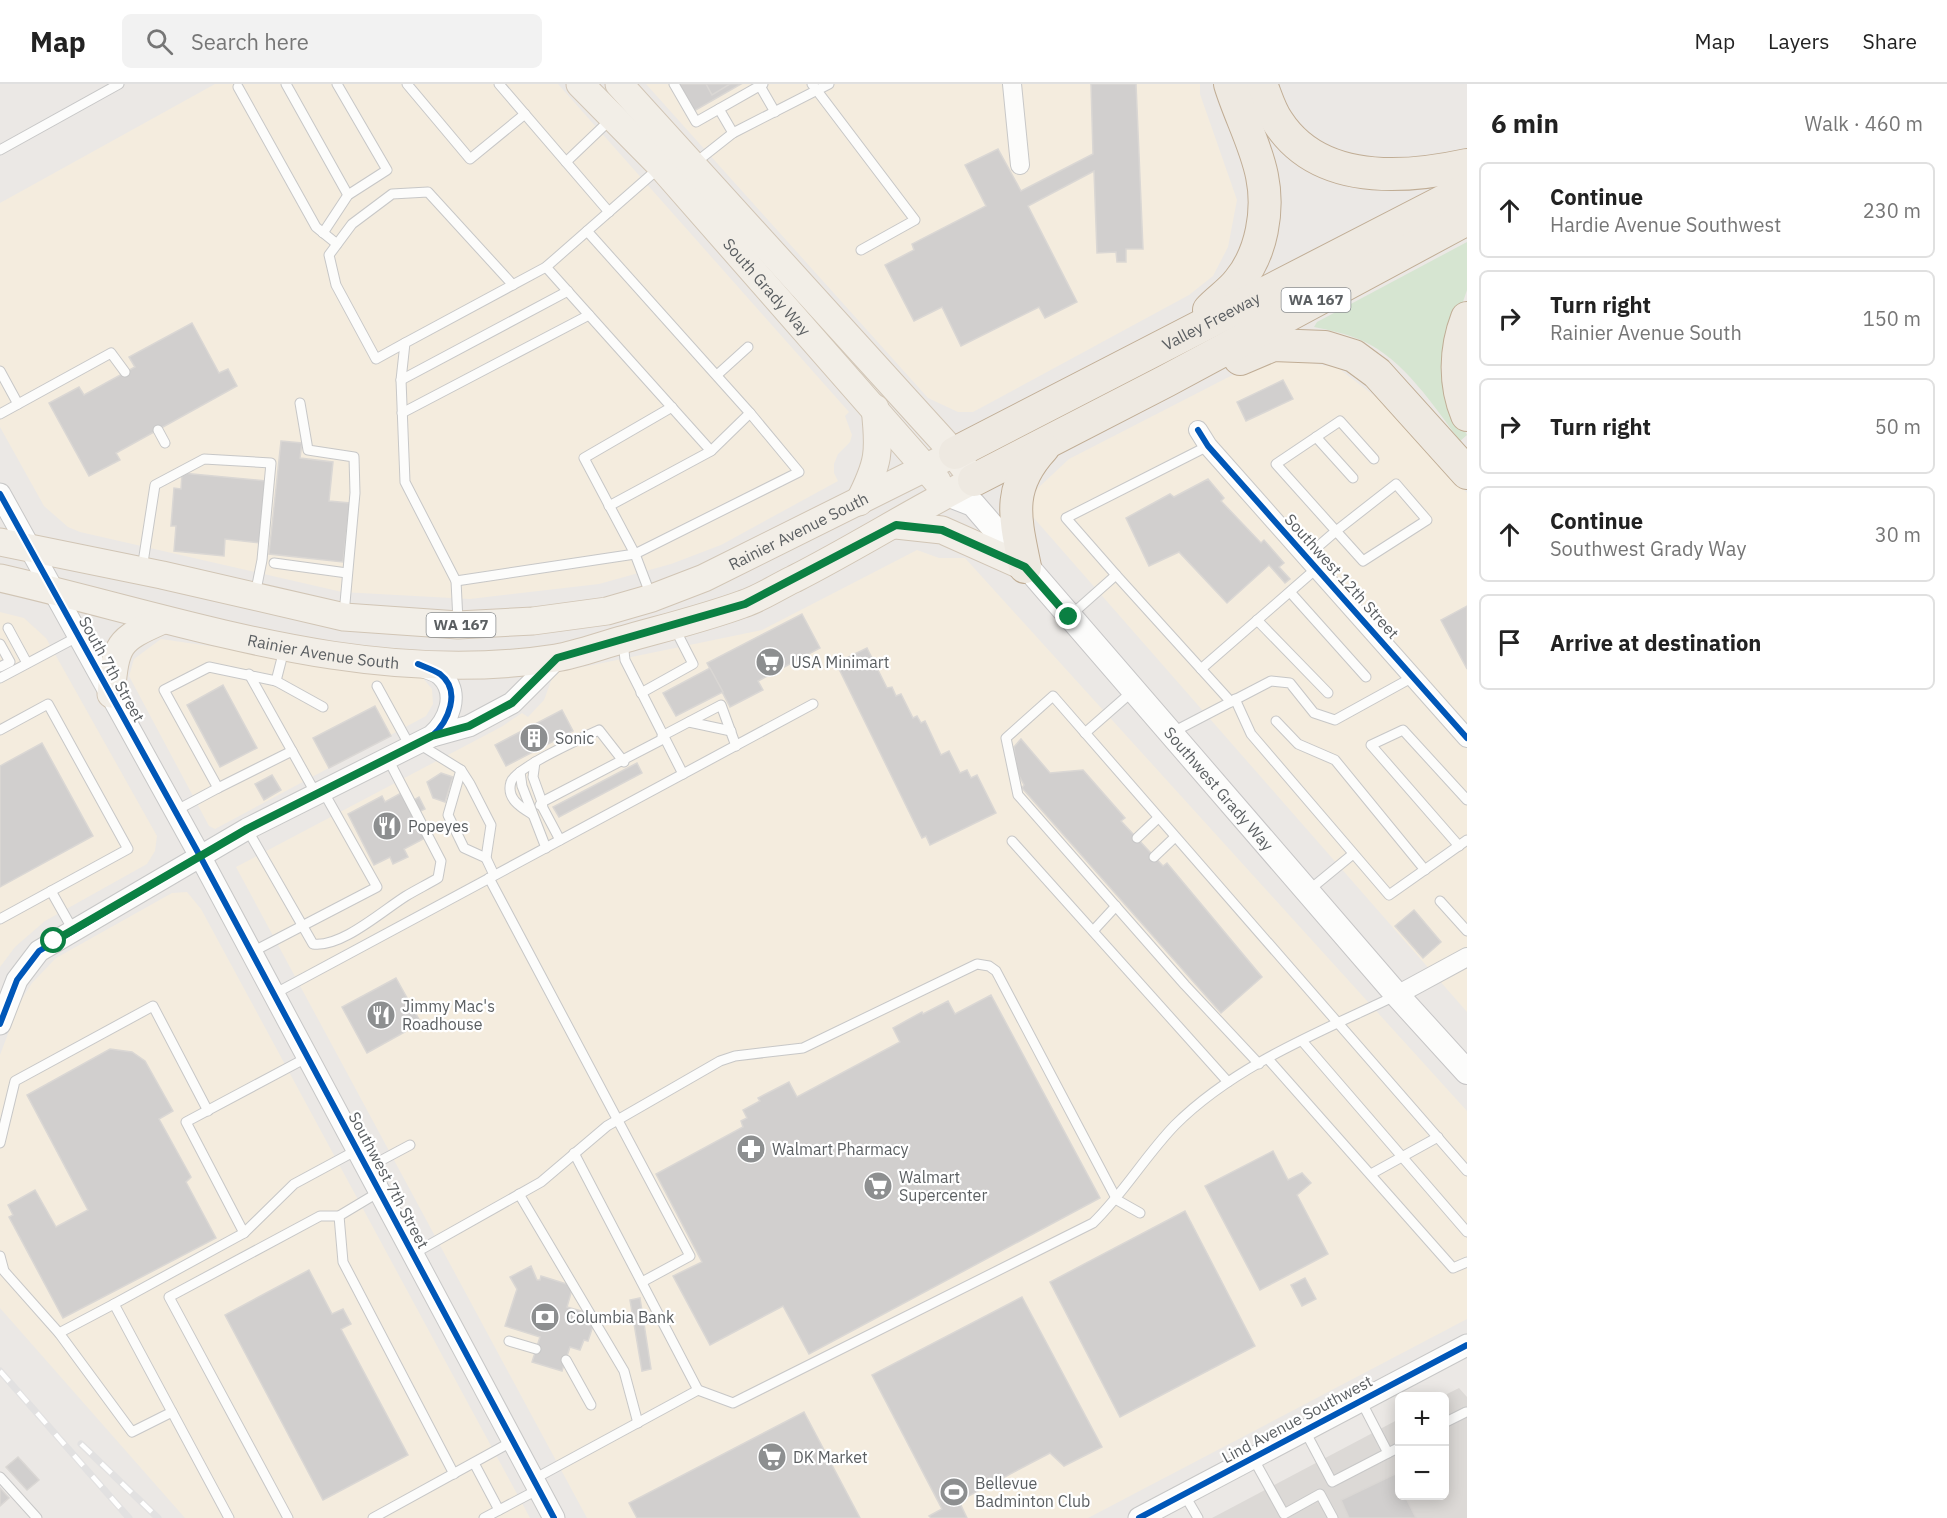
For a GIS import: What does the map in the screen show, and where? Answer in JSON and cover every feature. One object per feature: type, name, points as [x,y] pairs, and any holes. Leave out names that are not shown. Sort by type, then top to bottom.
[{"type":"highway","points":[[1185,334],[1239,282],[1254,255],[1262,232],[1265,204],[1262,175],[1230,84]]},
{"type":"highway","points":[[1261,84],[1277,121],[1286,133],[1298,145],[1329,164],[1344,169],[1385,175],[1413,174],[1467,165]]},
{"type":"highway","name":"Valley Freeway","points":[[955,453],[1467,189]]},
{"type":"highway","name":"Valley Freeway","points":[[965,493],[1048,443],[1467,219]]},
{"type":"highway","points":[[1467,318],[1461,337],[1458,374],[1467,415]]},
{"type":"highway","points":[[1166,381],[1211,373],[1273,345],[1325,347],[1354,356],[1377,373],[1467,472]]},
{"type":"highway","points":[[1025,567],[1015,501],[1020,479],[1030,462],[1048,443]]},
{"type":"main road","name":"South Grady Way","points":[[580,84],[611,118],[661,166],[927,468],[965,493]]},
{"type":"main road","name":"South Grady Way","points":[[619,84],[955,453],[965,493]]},
{"type":"main road","points":[[859,502],[874,472],[878,456],[875,408]]},
{"type":"main road","name":"Rainier Avenue South","points":[[0,542],[142,571],[344,617],[458,625],[533,621],[607,610],[652,598],[704,578],[955,453]]},
{"type":"main road","name":"Rainier Avenue South","points":[[0,578],[285,648],[376,662],[500,663],[557,658],[745,604],[896,525],[921,507],[965,493]]},
{"type":"main road","name":"Southwest Grady Way","points":[[965,493],[1025,567],[1397,995],[1467,1072]]},
{"type":"main road","points":[[896,525],[942,530],[1025,567]]},
{"type":"main road","points":[[111,694],[117,651],[127,638],[164,620]]},
{"type":"street","points":[[1012,84],[1020,165]]},
{"type":"street","name":"Southwest 12th Street","points":[[1198,430],[1208,446],[1467,738]]},
{"type":"street","name":"South 7th Street","points":[[0,494],[200,856]]},
{"type":"street","points":[[0,1024],[5,996],[39,951],[247,829],[421,743],[469,726],[512,703],[557,658]]},
{"type":"street","points":[[418,664],[441,675],[448,686],[450,699],[447,720],[421,743]]},
{"type":"street","name":"Southwest 7th Street","points":[[200,856],[554,1518]]},
{"type":"street","points":[[1397,995],[1467,957]]},
{"type":"street","name":"Lind Avenue Southwest","points":[[1139,1518],[1465,1349]]},
{"type":"lane","points":[[286,84],[348,195]]},
{"type":"lane","points":[[323,233],[348,195],[387,170],[337,84]]},
{"type":"lane","points":[[407,84],[470,159],[525,114]]},
{"type":"lane","points":[[499,84],[609,212]]},
{"type":"lane","points":[[674,84],[696,122],[762,85],[775,112]]},
{"type":"lane","points":[[694,164],[733,133],[775,112],[814,88],[829,84]]},
{"type":"lane","points":[[0,150],[116,85]]},
{"type":"lane","points":[[238,87],[316,227],[337,244]]},
{"type":"lane","points":[[814,88],[915,220],[861,250]]},
{"type":"lane","points":[[719,109],[733,133]]},
{"type":"lane","points":[[566,162],[611,118]]},
{"type":"lane","points":[[513,285],[428,192],[392,194],[352,224],[329,255],[336,285],[376,359],[405,344],[546,267],[661,166]]},
{"type":"lane","points":[[456,581],[635,554],[798,472],[717,375],[587,231]]},
{"type":"lane","points":[[546,267],[711,451]]},
{"type":"lane","points":[[401,380],[568,291]]},
{"type":"lane","points":[[402,413],[589,315]]},
{"type":"lane","points":[[405,344],[401,380],[405,482],[456,581],[458,625]]},
{"type":"lane","points":[[717,375],[748,347]]},
{"type":"lane","points":[[0,414],[111,353],[125,372]]},
{"type":"lane","points":[[0,371],[18,404]]},
{"type":"lane","points":[[300,403],[308,450],[354,457],[355,493],[344,617]]},
{"type":"lane","points":[[652,598],[635,554],[584,458],[672,407]]},
{"type":"lane","points":[[609,506],[711,451],[750,413]]},
{"type":"lane","points":[[1201,669],[1290,592],[1336,531],[1396,484],[1427,520],[1363,561],[1336,531],[1276,464],[1341,421],[1374,459]]},
{"type":"lane","points":[[158,430],[165,443]]},
{"type":"lane","points":[[1316,437],[1353,478]]},
{"type":"lane","points":[[1208,446],[1066,518],[1201,669],[1233,700],[1251,734],[1389,896],[1463,843],[1371,745],[1403,730],[1467,800]]},
{"type":"lane","points":[[142,571],[155,484],[204,459],[271,464],[262,560],[255,596]]},
{"type":"lane","points":[[274,563],[347,573]]},
{"type":"lane","points":[[1069,617],[1116,575]]},
{"type":"lane","points":[[1290,592],[1366,677]]},
{"type":"lane","points":[[1257,620],[1328,693]]},
{"type":"lane","points":[[641,693],[693,664],[673,625]]},
{"type":"lane","points":[[8,628],[27,663]]},
{"type":"lane","points":[[0,678],[79,636]]},
{"type":"lane","points":[[623,639],[625,660],[683,774]]},
{"type":"lane","points":[[0,644],[10,662],[0,668]]},
{"type":"lane","points":[[276,681],[285,648]]},
{"type":"lane","points":[[218,788],[164,690],[209,666],[276,681],[323,707]]},
{"type":"lane","points":[[249,674],[292,751],[376,887],[252,952]]},
{"type":"lane","points":[[1171,733],[1271,681],[1290,683],[1314,713],[1335,720],[1413,677]]},
{"type":"lane","points":[[377,686],[421,743],[461,770],[491,825],[486,858],[492,877],[690,1257],[642,1282]]},
{"type":"lane","points":[[1085,733],[1134,690]]},
{"type":"lane","points":[[1259,1064],[1096,879],[1018,795],[1006,738],[1053,696],[1467,1171]]},
{"type":"lane","points":[[0,730],[48,704],[128,849],[0,919]]},
{"type":"lane","points":[[274,994],[813,704]]},
{"type":"lane","points":[[532,814],[542,802],[624,762],[688,722],[721,705],[736,746]]},
{"type":"lane","points":[[705,713],[730,731]]},
{"type":"lane","points":[[1276,720],[1298,744],[1335,760],[1425,870]]},
{"type":"lane","points":[[688,722],[730,731]]},
{"type":"lane","points":[[546,848],[532,814],[518,805],[511,795],[510,783],[520,772],[535,762],[599,730],[624,762]]},
{"type":"lane","points":[[176,811],[292,751]]},
{"type":"lane","points":[[247,829],[301,926],[313,944],[324,946],[368,923],[406,896],[438,878],[441,861],[388,759]]},
{"type":"lane","points":[[535,762],[533,777],[543,808],[560,840]]},
{"type":"lane","points":[[461,770],[448,815],[464,848],[486,858]]},
{"type":"lane","points":[[1137,838],[1158,818]]},
{"type":"lane","points":[[1155,857],[1175,837]]},
{"type":"lane","points":[[1012,841],[1228,1082]]},
{"type":"lane","points":[[1308,891],[1353,854]]},
{"type":"lane","points":[[51,891],[73,930]]},
{"type":"lane","points":[[1093,931],[1114,900]]},
{"type":"lane","points":[[1440,901],[1467,931]]},
{"type":"lane","points":[[413,1254],[541,1182],[619,1119],[720,1060],[735,1056],[803,1048],[977,964],[984,964],[996,971],[1117,1200],[1140,1213]]},
{"type":"lane","points":[[574,1154],[699,1390],[733,1403],[1094,1223],[1117,1200],[1136,1171],[1175,1125],[1228,1082],[1268,1059],[1397,995]]},
{"type":"lane","points":[[0,1143],[15,1081],[153,1006],[208,1110]]},
{"type":"lane","points":[[1303,1042],[1467,1232]]},
{"type":"lane","points":[[244,1233],[186,1122],[308,1057]]},
{"type":"lane","points":[[1268,1059],[1454,1268],[1467,1262]]},
{"type":"lane","points":[[1371,1174],[1438,1137]]},
{"type":"lane","points":[[59,1333],[244,1233],[294,1184],[362,1159],[410,1145]]},
{"type":"lane","points":[[288,1518],[169,1297],[320,1216],[339,1216],[379,1192]]},
{"type":"lane","points":[[519,1194],[624,1371],[638,1423]]},
{"type":"lane","points":[[339,1216],[343,1262],[454,1474]]},
{"type":"lane","points":[[0,1256],[4,1271],[59,1333],[132,1432],[172,1412]]},
{"type":"lane","points":[[114,1304],[229,1518]]},
{"type":"lane","points":[[509,1341],[536,1349]]},
{"type":"lane","points":[[566,1360],[591,1405]]},
{"type":"lane","points":[[484,1518],[638,1423],[699,1390]]},
{"type":"lane","points":[[1361,1401],[1388,1453]]},
{"type":"lane","points":[[1449,1420],[1466,1412]]},
{"type":"lane","points":[[1305,1430],[1332,1482],[1395,1450]]},
{"type":"lane","points":[[373,1518],[513,1441]]},
{"type":"lane","points":[[1253,1458],[1280,1516],[1320,1494],[1333,1518]]},
{"type":"lane","points":[[474,1462],[499,1510]]},
{"type":"lane","points":[[0,1477],[37,1518]]},
{"type":"lane","points":[[1184,1494],[1198,1518]]},
{"type":"shaded area","points":[[215,84],[558,84],[849,412],[845,416],[852,435],[850,442],[838,454],[834,464],[834,473],[838,481],[721,545],[671,564],[599,584],[470,599],[342,592],[80,532],[68,527],[44,506],[0,427],[0,203]]},
{"type":"shaded area","points":[[646,84],[1200,84],[1200,94],[1237,200],[1228,247],[1213,276],[1189,295],[973,412],[958,412],[928,398]]},
{"type":"shaded area","points":[[1294,360],[1338,368],[1380,400],[1467,493],[1467,1012],[1033,517],[1032,505],[1037,489],[1069,459],[1252,365]]},
{"type":"shaded area","points":[[917,550],[939,558],[965,558],[1467,1111],[1467,1319],[1088,1518],[587,1518],[236,867],[501,727],[522,713],[528,717],[544,700],[554,673],[762,630]]},
{"type":"shaded area","points":[[0,612],[24,618],[46,638],[157,836],[155,851],[147,864],[45,921],[15,947],[0,967]]},
{"type":"shaded area","points":[[161,639],[422,677],[432,689],[433,704],[426,716],[215,829],[209,826],[129,676],[134,659]]},
{"type":"shaded area","points":[[187,892],[201,909],[530,1518],[185,1518],[0,1308],[0,1055],[20,1002],[32,983],[56,958],[172,893]]},
{"type":"shaded area","points":[[1459,1388],[1467,1397],[1467,1518],[1212,1518],[1395,1421],[1395,1500],[1449,1500],[1449,1393]]},
{"type":"green space","points":[[1467,242],[1467,290],[1451,337],[1457,417],[1467,435],[1460,441],[1417,385],[1391,359],[1378,349],[1351,336],[1314,327],[1317,322]]},
{"type":"building","points":[[678,84],[741,84],[694,111]]},
{"type":"building","points":[[706,84],[730,84],[712,95]]},
{"type":"building","points":[[1091,84],[1136,84],[1143,249],[1126,249],[1126,262],[1117,262],[1116,252],[1097,253],[1094,171],[1028,206],[1077,302],[1045,318],[1039,307],[961,346],[942,307],[914,321],[885,265],[914,250],[912,244],[986,206],[965,165],[998,149],[1021,191],[1093,154]]},
{"type":"building","points":[[192,323],[219,373],[228,369],[237,386],[116,453],[120,460],[89,476],[49,403],[79,387],[84,395],[135,367],[129,357]]},
{"type":"building","points":[[1283,380],[1293,399],[1246,421],[1237,402]]},
{"type":"building","points":[[281,441],[302,443],[300,458],[333,462],[329,501],[350,503],[343,562],[269,554]]},
{"type":"building","points":[[182,473],[266,481],[260,543],[225,539],[224,556],[174,551],[176,526],[171,526],[174,488],[181,489]]},
{"type":"building","points":[[1208,479],[1224,498],[1221,501],[1261,543],[1264,540],[1284,563],[1279,567],[1290,579],[1285,583],[1269,565],[1227,603],[1179,552],[1149,566],[1126,518],[1170,494],[1174,497]]},
{"type":"building","points":[[1467,606],[1467,669],[1441,620]]},
{"type":"building","points":[[802,614],[820,648],[758,681],[763,690],[730,707],[707,663]]},
{"type":"building","points":[[867,648],[887,688],[892,687],[896,696],[901,694],[913,718],[917,716],[921,723],[925,721],[941,755],[949,751],[960,773],[967,770],[971,778],[977,775],[996,813],[930,845],[926,836],[922,838],[839,669],[845,667],[842,660]]},
{"type":"building","points":[[710,668],[723,692],[676,716],[663,693]]},
{"type":"building","points":[[223,685],[257,748],[220,767],[187,705]]},
{"type":"building","points":[[375,706],[391,736],[329,768],[313,738]]},
{"type":"building","name":"Sonic","points":[[562,710],[573,731],[506,766],[495,745]]},
{"type":"building","points":[[1021,739],[1050,773],[1083,770],[1125,818],[1121,821],[1163,866],[1167,863],[1262,977],[1221,1013],[1022,788],[1024,785],[1017,772],[1014,747]]},
{"type":"building","points":[[42,743],[93,836],[0,887],[0,766]]},
{"type":"building","points":[[637,763],[642,773],[559,817],[553,807]]},
{"type":"building","points":[[441,773],[453,777],[445,802],[433,798],[427,782]]},
{"type":"building","points":[[272,775],[281,790],[264,800],[255,784]]},
{"type":"building","name":"Popeyes","points":[[403,792],[409,803],[419,797],[425,809],[414,814],[427,837],[404,849],[408,857],[393,864],[390,857],[374,865],[348,814],[382,796],[385,802]]},
{"type":"building","points":[[1414,910],[1441,942],[1423,958],[1395,926]]},
{"type":"building","name":"Jimmy Mac's Roadhouse","points":[[396,978],[421,1023],[367,1053],[342,1007]]},
{"type":"building","name":"Walmart Supercenter","points":[[991,995],[1100,1198],[809,1354],[783,1306],[710,1345],[673,1276],[702,1262],[656,1174],[743,1127],[741,1121],[747,1118],[743,1110],[760,1101],[758,1098],[789,1082],[797,1097],[900,1042],[893,1028],[922,1012],[923,1014],[948,1001],[955,1014]]},
{"type":"building","points":[[110,1049],[132,1052],[145,1061],[173,1111],[159,1119],[191,1177],[186,1182],[216,1238],[63,1318],[9,1217],[13,1215],[8,1205],[35,1190],[56,1227],[88,1210],[27,1095]]},
{"type":"building","points":[[1273,1151],[1288,1180],[1302,1173],[1311,1183],[1297,1195],[1328,1254],[1260,1290],[1205,1186]]},
{"type":"building","points":[[1185,1211],[1255,1346],[1120,1417],[1050,1282]]},
{"type":"building","name":"Columbia Bank","points":[[531,1266],[537,1280],[540,1280],[541,1276],[573,1286],[567,1307],[585,1312],[582,1322],[593,1326],[588,1341],[584,1340],[580,1350],[570,1347],[562,1371],[532,1362],[540,1337],[505,1326],[517,1289],[510,1277]]},
{"type":"building","points":[[309,1270],[332,1314],[343,1309],[351,1324],[341,1329],[408,1455],[323,1500],[225,1315]]},
{"type":"building","points":[[1305,1278],[1316,1299],[1302,1306],[1291,1285]]},
{"type":"building","points":[[1022,1297],[1102,1447],[1064,1466],[1050,1453],[959,1501],[967,1518],[931,1518],[929,1516],[942,1509],[872,1375]]},
{"type":"building","points":[[640,1298],[651,1369],[642,1371],[630,1300]]},
{"type":"building","name":"DK Market","points":[[804,1412],[860,1518],[637,1518],[629,1503]]},
{"type":"building","points":[[18,1457],[39,1480],[27,1490],[6,1467]]},
{"type":"building","points":[[1395,1474],[1395,1500],[1407,1500],[1416,1518],[1349,1518],[1341,1500]]},
{"type":"building","points":[[0,1488],[9,1498],[0,1506]]},
{"type":"railway","points":[[0,1371],[129,1518]]},
{"type":"railway","points":[[81,1444],[158,1518]]},
{"type":"cycle path","points":[[1198,430],[1208,446],[1467,738]]},
{"type":"cycle path","points":[[0,494],[200,856],[554,1518]]},
{"type":"cycle path","points":[[0,1024],[17,980],[39,951],[247,829],[432,736],[447,715],[450,706],[450,689],[447,681],[440,674],[418,664]]},
{"type":"cycle path","points":[[1139,1518],[1467,1345]]},
{"type":"place","name":"USA Minimart","points":[[770,662]]},
{"type":"place","name":"Sonic","points":[[534,738]]},
{"type":"place","name":"Popeyes","points":[[387,826]]},
{"type":"place","name":"Jimmy Mac's Roadhouse","points":[[381,1015]]},
{"type":"place","name":"Walmart Pharmacy","points":[[751,1149]]},
{"type":"place","name":"Walmart Supercenter","points":[[878,1186]]},
{"type":"place","name":"Columbia Bank","points":[[545,1317]]},
{"type":"place","name":"DK Market","points":[[772,1457]]},
{"type":"place","name":"Bellevue Badminton Club","points":[[954,1492]]},
{"type":"route","points":[[54,941],[247,829],[432,736],[469,726],[512,703],[557,658],[745,604],[896,525],[942,530],[1025,567],[1069,617]]}]
